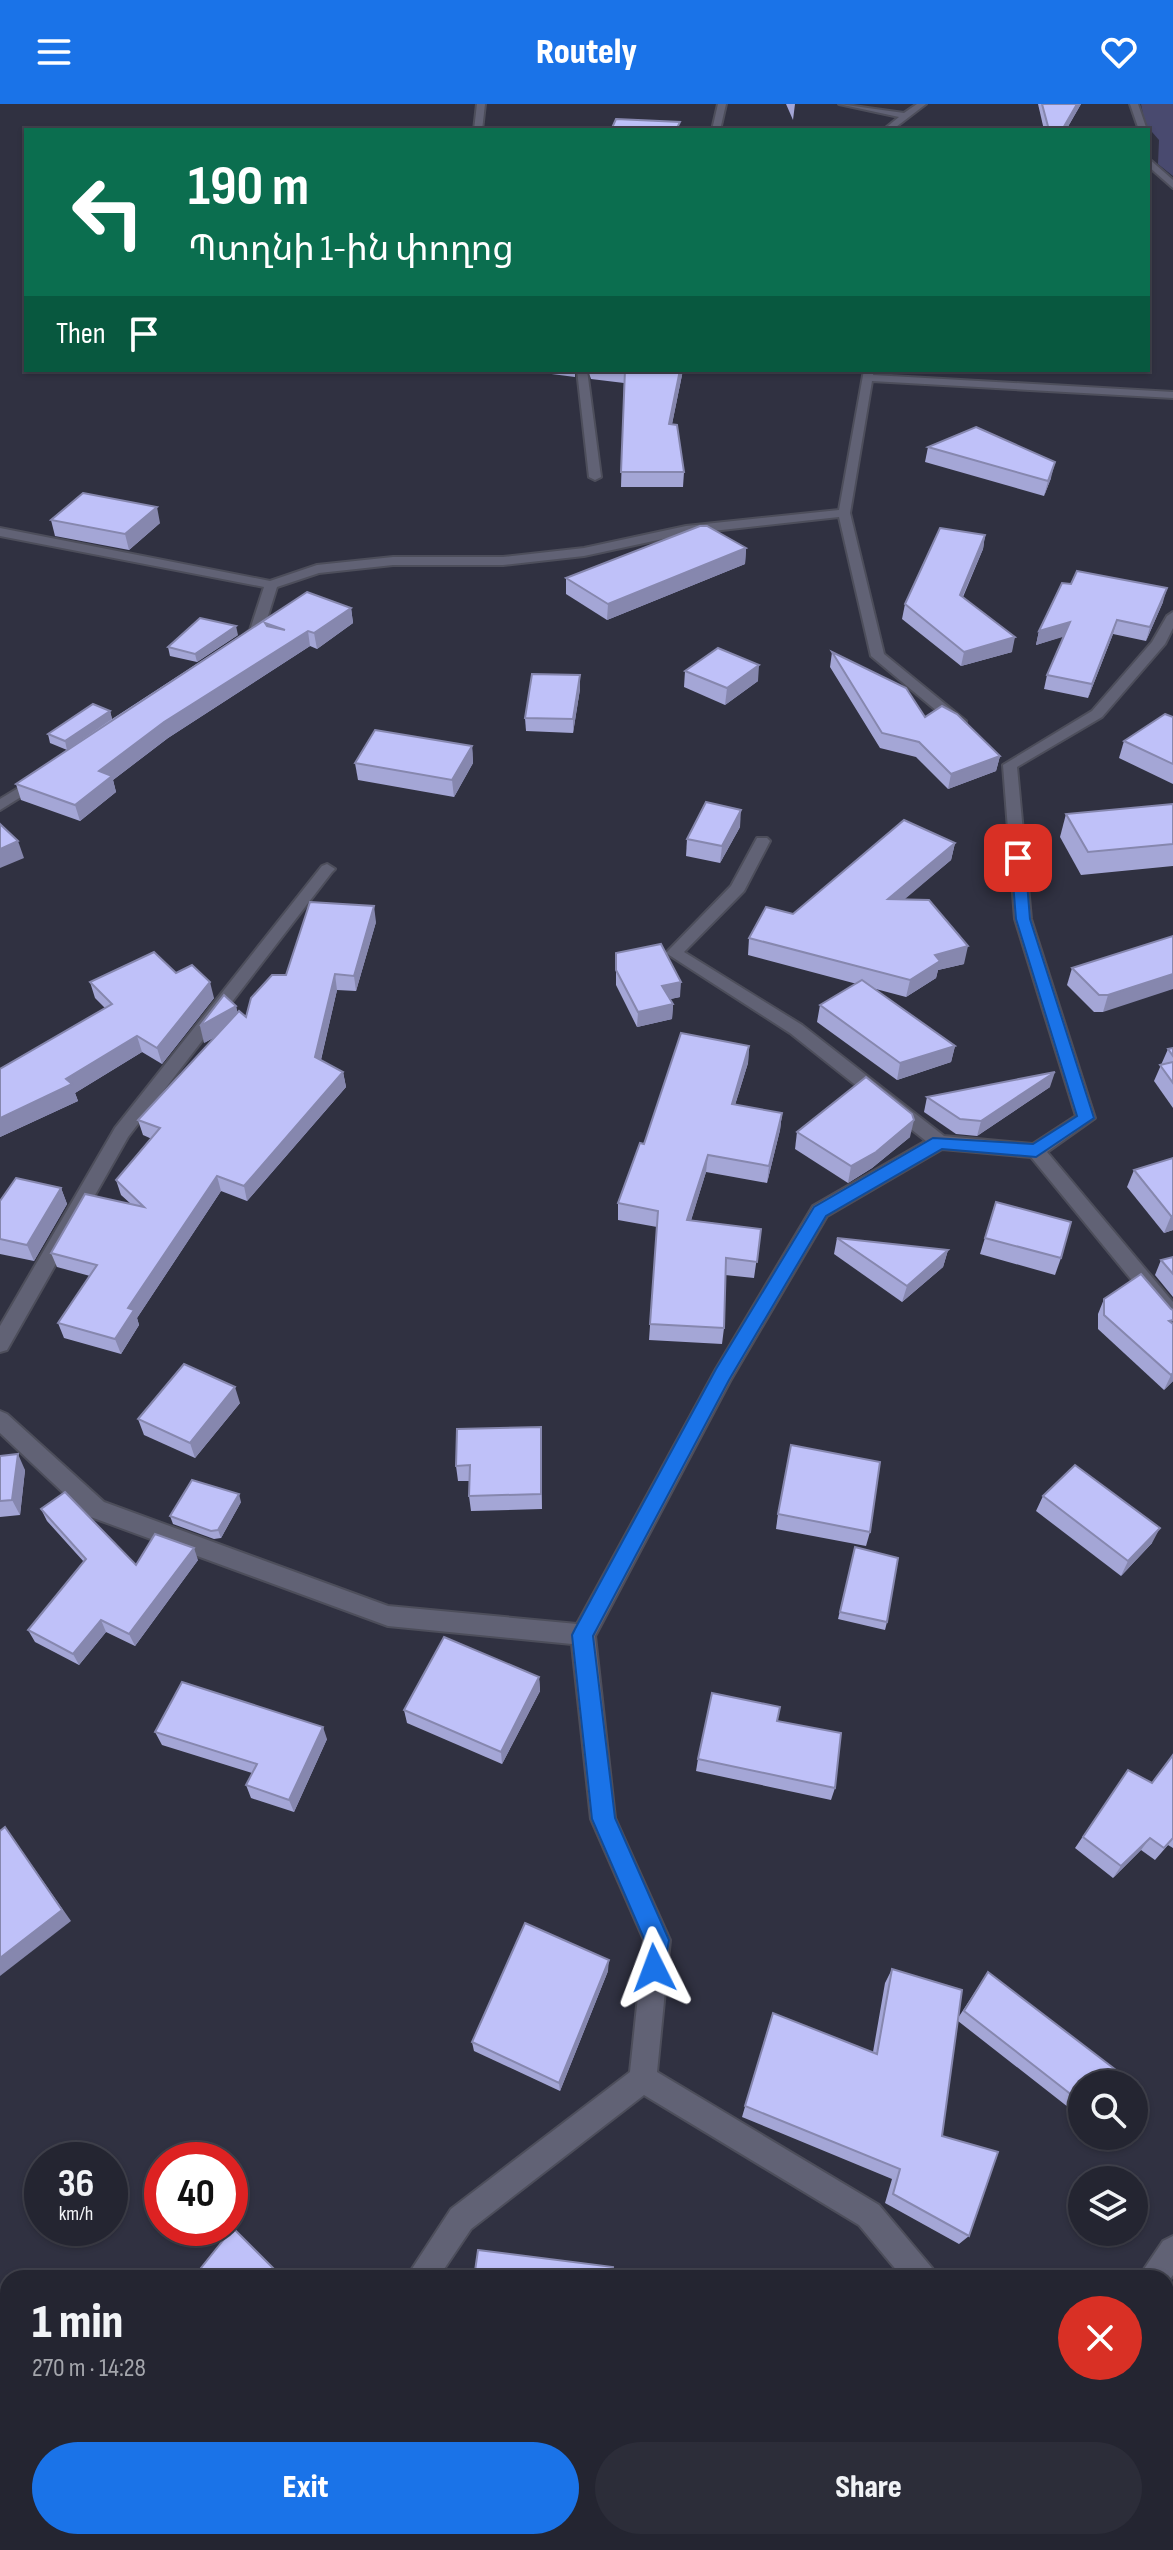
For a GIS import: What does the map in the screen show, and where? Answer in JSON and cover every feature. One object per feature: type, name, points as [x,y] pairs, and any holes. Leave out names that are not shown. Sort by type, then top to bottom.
[{"type":"street","points":[[478,128],[481,104]]},
{"type":"street","points":[[716,128],[722,104]]},
{"type":"street","points":[[843,104],[906,116]]},
{"type":"street","points":[[890,128],[922,104]]},
{"type":"street","points":[[1134,104],[1142,128]]},
{"type":"street","points":[[1150,163],[1173,185]]},
{"type":"street","points":[[582,372],[595,477]]},
{"type":"street","points":[[974,735],[878,656],[844,513],[868,374],[1173,395]]},
{"type":"street","points":[[0,532],[271,585],[317,569],[393,561],[503,561],[584,552],[686,530],[844,513]]},
{"type":"street","points":[[233,648],[256,632],[271,585]]},
{"type":"street","points":[[762,841],[738,888],[674,953],[796,1029],[939,1142],[1036,1151],[1086,1118],[1023,919],[1004,760],[1097,714],[1158,644],[1173,616]]},
{"type":"street","points":[[0,806],[49,772]]},
{"type":"street","points":[[0,1344],[121,1133],[327,869]]},
{"type":"street","points":[[426,2270],[461,2219],[643,2079],[657,1940],[603,1819],[583,1635],[723,1375],[820,1211],[939,1142]]},
{"type":"street","points":[[1036,1151],[1173,1316]]},
{"type":"street","points":[[0,1420],[96,1509],[388,1616],[583,1635]]},
{"type":"street","points":[[643,2079],[869,2215],[915,2270]]},
{"type":"street","points":[[1159,2270],[1173,2251]]},
{"type":"shaded area","points":[[1141,104],[1173,104],[1173,176],[1158,164],[1159,140],[1145,124]]},
{"type":"building","points":[[1042,104],[1077,104],[1063,128],[1048,128]]},
{"type":"building","points":[[616,119],[680,122],[677,128],[612,128]]},
{"type":"building","points":[[625,372],[680,372],[669,424],[677,425],[684,472],[621,472]]},
{"type":"building","points":[[976,427],[1055,462],[1048,481],[928,447]]},
{"type":"building","points":[[83,493],[157,507],[125,534],[51,520]]},
{"type":"building","points":[[700,526],[707,526],[746,548],[608,604],[566,578]]},
{"type":"building","points":[[940,528],[985,535],[960,595],[1015,637],[964,652],[905,604]]},
{"type":"building","points":[[1077,571],[1167,588],[1150,627],[1117,620],[1092,684],[1047,675],[1070,622],[1039,631],[1062,583],[1071,584]]},
{"type":"building","points":[[307,592],[351,608],[314,633],[308,631],[164,722],[99,771],[112,776],[75,805],[16,784]]},
{"type":"building","points":[[200,618],[236,626],[195,654],[168,647]]},
{"type":"building","points":[[718,648],[759,665],[727,688],[685,671]]},
{"type":"building","points":[[832,652],[906,688],[925,717],[942,706],[957,714],[1000,756],[951,774],[919,742],[882,733]]},
{"type":"building","points":[[532,674],[580,675],[573,719],[525,718]]},
{"type":"building","points":[[93,704],[110,711],[65,741],[48,734]]},
{"type":"building","points":[[1165,714],[1173,717],[1173,764],[1124,741]]},
{"type":"building","points":[[375,730],[472,746],[452,780],[355,763]]},
{"type":"building","points":[[706,802],[741,810],[722,846],[687,839]]},
{"type":"building","points":[[1173,804],[1173,844],[1088,852],[1066,814]]},
{"type":"building","points":[[904,820],[955,843],[888,899],[929,900],[968,946],[935,955],[940,961],[910,980],[749,938],[766,907],[793,914]]},
{"type":"building","points":[[0,824],[18,841],[0,849]]},
{"type":"building","points":[[310,902],[374,906],[354,976],[335,974],[315,1057],[343,1072],[244,1186],[217,1176],[128,1308],[134,1310],[115,1339],[58,1323],[97,1265],[51,1253],[85,1194],[144,1207],[116,1180],[160,1128],[138,1120],[239,1011],[246,1017],[251,998],[272,975],[286,975]]},
{"type":"building","points":[[1173,936],[1173,974],[1108,995],[1099,995],[1072,968]]},
{"type":"building","points":[[661,944],[681,982],[662,986],[673,1004],[638,1012],[616,970],[616,953]]},
{"type":"building","points":[[154,952],[176,973],[192,965],[210,982],[157,1048],[137,1036],[66,1079],[72,1084],[0,1118],[0,1069],[112,1004],[90,982]]},
{"type":"building","points":[[862,980],[955,1046],[900,1063],[820,1005]]},
{"type":"building","points":[[224,995],[236,1006],[200,1026]]},
{"type":"building","points":[[681,1033],[749,1046],[732,1104],[782,1113],[769,1166],[708,1155],[687,1220],[761,1229],[757,1262],[726,1258],[724,1328],[650,1324],[658,1211],[618,1203],[640,1143],[644,1144]]},
{"type":"building","points":[[1173,1062],[1173,1083],[1160,1065]]},
{"type":"building","points":[[1055,1072],[981,1121],[960,1119],[927,1097]]},
{"type":"building","points":[[866,1077],[912,1114],[914,1120],[876,1152],[851,1166],[797,1132]]},
{"type":"building","points":[[1173,1158],[1173,1216],[1171,1216],[1134,1170]]},
{"type":"building","points":[[16,1178],[61,1188],[27,1245],[0,1239],[0,1201]]},
{"type":"building","points":[[996,1202],[1071,1222],[1061,1258],[985,1238]]},
{"type":"building","points":[[837,1238],[948,1250],[907,1286]]},
{"type":"building","points":[[1173,1257],[1173,1274],[1161,1260]]},
{"type":"building","points":[[1141,1274],[1173,1310],[1173,1320],[1169,1321],[1173,1324],[1171,1375],[1104,1315],[1104,1299]]},
{"type":"building","points":[[184,1364],[235,1387],[190,1443],[138,1419]]},
{"type":"building","points":[[541,1427],[541,1494],[469,1496],[470,1465],[456,1466],[457,1429]]},
{"type":"building","points":[[791,1445],[880,1462],[870,1532],[778,1514]]},
{"type":"building","points":[[18,1454],[12,1500],[0,1501],[0,1456]]},
{"type":"building","points":[[1075,1465],[1160,1528],[1128,1561],[1043,1496]]},
{"type":"building","points":[[192,1480],[239,1494],[218,1530],[211,1531],[170,1516]]},
{"type":"building","points":[[65,1492],[136,1565],[155,1534],[194,1548],[129,1634],[101,1620],[73,1654],[28,1630],[86,1559],[41,1509]]},
{"type":"building","points":[[855,1547],[898,1558],[887,1622],[840,1612]]},
{"type":"building","points":[[444,1637],[539,1677],[501,1752],[404,1710]]},
{"type":"building","points":[[182,1682],[323,1727],[289,1800],[246,1785],[257,1764],[155,1732]]},
{"type":"building","points":[[712,1693],[780,1707],[777,1721],[841,1733],[835,1788],[698,1759]]},
{"type":"building","points":[[1173,1755],[1173,1838],[1164,1848],[1150,1838],[1121,1866],[1083,1837],[1128,1770],[1152,1783]]},
{"type":"building","points":[[5,1827],[62,1910],[0,1958],[0,1831]]},
{"type":"building","points":[[525,1923],[609,1960],[559,2083],[472,2042]]},
{"type":"building","points":[[892,1969],[962,1990],[942,2136],[998,2152],[969,2236],[893,2194],[900,2169],[745,2106],[773,2013],[877,2054]]},
{"type":"building","points":[[988,1972],[1116,2070],[1068,2070],[1068,2092],[964,2011]]},
{"type":"building","points":[[248,2243],[275,2270],[199,2270],[219,2246],[248,2246]]},
{"type":"building","points":[[478,2250],[613,2267],[613,2270],[475,2270]]},
{"type":"route","points":[[654,1968],[657,1940],[603,1819],[583,1635],[723,1375],[820,1211],[939,1142],[1036,1151],[1086,1118],[1023,919],[1018,858]]}]
